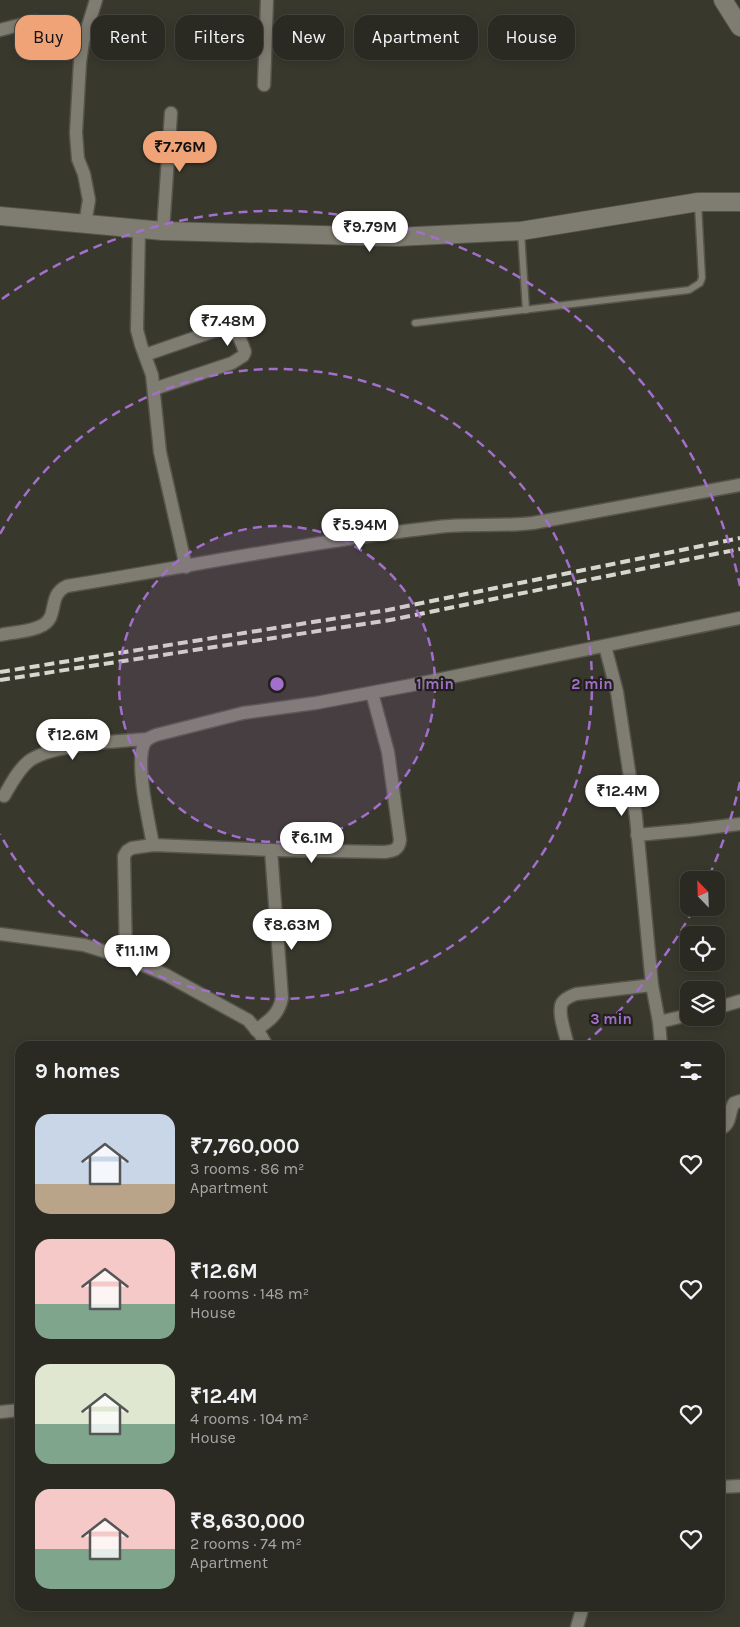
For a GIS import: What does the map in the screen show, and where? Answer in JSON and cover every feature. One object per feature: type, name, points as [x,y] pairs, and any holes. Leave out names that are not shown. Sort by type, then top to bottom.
[{"type":"main road","points":[[723,0],[740,27]]},
{"type":"main road","points":[[0,216],[163,231],[396,237],[521,231],[698,202],[740,202]]},
{"type":"street","points":[[85,224],[89,200],[87,184],[78,159],[76,133],[83,42],[96,0]]},
{"type":"street","points":[[264,85],[267,0]]},
{"type":"street","points":[[0,30],[15,26]]},
{"type":"street","points":[[163,231],[171,113]]},
{"type":"street","points":[[139,229],[136,322],[141,345],[152,375],[160,452],[186,567]]},
{"type":"street","points":[[145,355],[226,327],[236,331],[244,352],[243,356],[232,363],[154,389]]},
{"type":"street","points":[[0,635],[34,629],[43,625],[50,617],[57,593],[61,588],[67,586],[338,540],[431,528],[533,523],[740,485]]},
{"type":"street","points":[[4,796],[28,763],[37,756],[51,751],[89,744],[148,739],[160,733],[243,713],[372,693],[740,618]]},
{"type":"street","points":[[605,646],[617,692],[635,807],[652,985],[661,1041]]},
{"type":"street","points":[[126,958],[124,856],[132,848],[153,844],[271,850],[384,852],[396,849],[399,846],[400,840],[388,752],[372,693]]},
{"type":"street","points":[[148,739],[144,744],[142,753],[142,768],[153,844]]},
{"type":"street","points":[[637,834],[740,824]]},
{"type":"street","points":[[256,1030],[275,1015],[280,1008],[282,998],[271,850]]},
{"type":"street","points":[[0,934],[84,945],[126,958],[166,974],[248,1020],[264,1041]]},
{"type":"street","points":[[567,1041],[560,1011],[561,1004],[569,996],[652,985]]},
{"type":"street","points":[[725,1005],[740,1001]]},
{"type":"street","points":[[659,1022],[680,1017]]},
{"type":"street","points":[[725,1127],[734,1103],[740,1101]]},
{"type":"street","points":[[0,1412],[15,1410]]},
{"type":"street","points":[[725,1488],[740,1486]]},
{"type":"street","points":[[577,1627],[582,1611]]},
{"type":"lane","points":[[415,323],[694,288],[700,283],[702,278],[698,202]]},
{"type":"lane","points":[[521,231],[526,310]]},
{"type":"railway","points":[[0,672],[388,610],[740,538]]},
{"type":"railway","points":[[0,680],[390,620],[740,549]]}]
